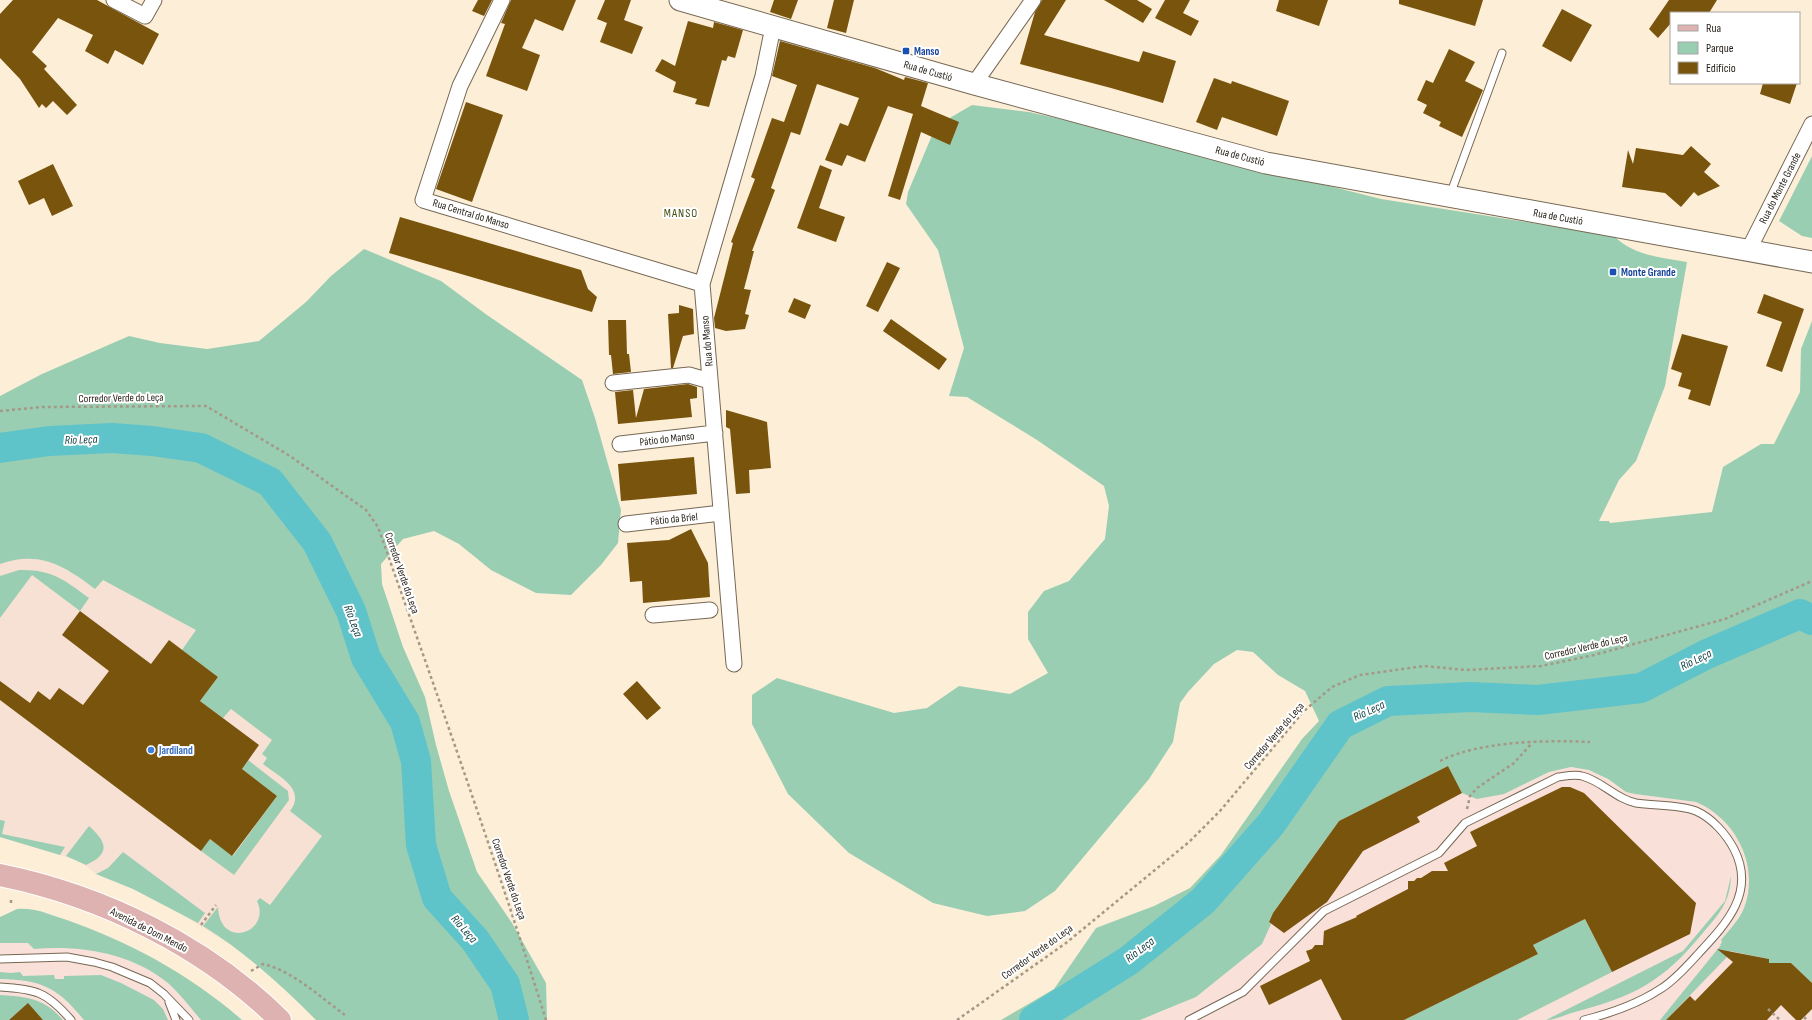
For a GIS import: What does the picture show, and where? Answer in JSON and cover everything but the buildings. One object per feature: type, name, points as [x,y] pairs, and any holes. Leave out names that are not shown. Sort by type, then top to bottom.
[{"type":"main road","name":"Rua de Custió","points":[[680,0],[974,84],[1266,163],[1812,262]]},
{"type":"main road","name":"Avenida de Dom Mendo","points":[[0,875],[21,879],[65,892],[125,915],[157,931],[193,952],[237,983],[280,1020]]},
{"type":"street","points":[[114,0],[145,16],[154,0]]},
{"type":"street","name":"Rua Central do Manso","points":[[502,0],[460,86],[423,200],[702,284]]},
{"type":"street","points":[[974,84],[1033,0]]},
{"type":"street","name":"Rua do Manso","points":[[734,664],[721,608],[721,513],[702,284],[763,76],[773,26]]},
{"type":"street","name":"Rua do Monte Grande","points":[[1748,251],[1812,124]]},
{"type":"street","points":[[613,383],[689,375],[710,381]]},
{"type":"street","name":"Pátio do Manso","points":[[620,444],[715,433]]},
{"type":"street","name":"Pátio da Briel","points":[[626,524],[721,513]]},
{"type":"street","points":[[653,615],[721,608]]},
{"type":"lane","points":[[1450,197],[1502,53]]},
{"type":"lane","points":[[1189,1020],[1243,992],[1324,911],[1439,853],[1465,823],[1558,777],[1582,776],[1594,781],[1620,798],[1635,803],[1695,810],[1714,823],[1728,839],[1736,854],[1741,873],[1739,895],[1732,913],[1718,933],[1683,970],[1663,988],[1624,1009],[1584,1020]]},
{"type":"lane","points":[[0,959],[67,957],[112,967],[150,983],[164,994],[189,1020]]},
{"type":"lane","points":[[0,987],[26,989],[37,992],[58,1005],[71,1020]]},
{"type":"lane","points":[[164,994],[173,1009],[176,1020]]},
{"type":"path","name":"Corredor Verde do Leça","points":[[0,411],[42,407],[206,406],[290,456],[366,510],[378,528],[511,910],[546,1020]]},
{"type":"path","name":"Corredor Verde do Leça","points":[[957,1020],[1066,943],[1189,842],[1220,811],[1304,711],[1332,687],[1360,675],[1424,666],[1466,670],[1541,666],[1594,655],[1725,619],[1812,581]]},
{"type":"path","points":[[1440,761],[1452,755],[1475,748],[1566,741],[1590,742]]},
{"type":"path","points":[[1465,823],[1470,796],[1477,788],[1514,762],[1532,743]]},
{"type":"path","points":[[11,898],[11,903]]},
{"type":"path","points":[[201,925],[216,905]]},
{"type":"path","points":[[237,983],[254,968],[263,964],[273,966],[289,974],[345,1015]]},
{"type":"path","points":[[1768,1009],[1780,1020]]},
{"type":"path","points":[[1804,1017],[1807,1020]]},
{"type":"shaded area","name":"Jardiland","points":[[38,533],[225,632],[345,818],[238,949],[168,906],[133,889],[96,874],[80,861],[0,837],[0,540]]},
{"type":"shaded area","points":[[1448,766],[1462,793],[1504,794],[1558,768],[1581,767],[1599,774],[1626,792],[1696,802],[1714,811],[1740,841],[1749,873],[1749,887],[1744,908],[1721,940],[1723,942],[1720,944],[1812,960],[1812,1020],[1107,1020],[1159,1013],[1196,997],[1262,944],[1273,913],[1339,821]]},
{"type":"shaded area","points":[[13,917],[149,965],[221,1020],[0,1020],[0,929]]},
{"type":"green space","points":[[972,105],[1029,112],[1100,128],[1381,199],[1614,236],[1622,243],[1639,252],[1657,257],[1687,262],[1665,386],[1636,461],[1619,480],[1599,521],[1609,521],[1610,523],[1712,512],[1723,467],[1761,444],[1774,444],[1800,392],[1801,349],[1812,321],[1812,983],[1791,963],[1769,963],[1769,959],[1730,951],[1726,956],[1727,957],[1666,1020],[1660,1020],[1721,945],[1721,940],[1737,921],[1744,908],[1748,892],[1749,876],[1746,860],[1741,846],[1733,832],[1723,820],[1696,802],[1626,792],[1608,779],[1589,770],[1571,767],[1549,772],[1504,794],[1477,799],[1462,793],[1448,766],[1339,821],[1273,913],[1269,922],[1271,924],[1262,944],[1196,997],[1140,1020],[1001,1020],[1054,989],[1096,928],[1154,906],[1190,888],[1221,855],[1302,739],[1319,721],[1305,691],[1278,675],[1253,652],[1237,650],[1214,664],[1180,703],[1173,742],[1149,779],[1055,891],[1025,911],[987,916],[933,903],[849,853],[788,794],[752,724],[752,695],[777,678],[894,713],[927,708],[959,686],[1010,694],[1048,673],[1028,639],[1028,612],[1044,591],[1069,581],[1105,539],[1109,506],[1104,486],[1037,440],[967,397],[949,396],[964,348],[938,250],[906,204],[908,192],[936,126]]},
{"type":"green space","points":[[1812,156],[1812,238],[1802,236],[1779,221]]},
{"type":"green space","points":[[364,249],[441,281],[487,315],[582,380],[595,418],[621,510],[618,543],[601,565],[571,595],[536,593],[491,570],[459,544],[434,531],[403,539],[381,564],[382,584],[403,647],[425,697],[436,745],[449,791],[477,872],[512,923],[546,983],[547,1020],[316,1020],[248,958],[203,926],[218,907],[221,921],[227,929],[235,933],[244,932],[252,928],[258,921],[260,912],[257,901],[260,898],[270,905],[322,836],[290,811],[294,803],[295,796],[293,790],[283,778],[263,764],[267,758],[262,754],[272,740],[231,709],[223,718],[200,701],[218,677],[182,650],[196,630],[103,580],[95,589],[73,573],[51,563],[27,559],[14,560],[0,564],[0,396],[42,374],[129,336],[160,343],[207,349],[259,341],[306,302],[331,276]]},
{"type":"green space","points":[[19,570],[40,571],[57,577],[89,598],[80,611],[32,575],[0,618],[0,576]]},
{"type":"green space","points":[[248,760],[288,791],[289,800],[234,875],[201,851],[210,839],[233,856],[277,796],[242,769]]},
{"type":"green space","points":[[0,820],[5,821],[2,834],[65,847],[60,855],[0,837]]},
{"type":"green space","points":[[89,826],[100,837],[104,847],[100,857],[86,865],[66,856]]},
{"type":"green space","points":[[123,852],[205,913],[198,923],[133,889],[96,874],[108,868]]},
{"type":"green space","points":[[1731,876],[1726,901],[1718,914],[1688,950],[1660,976],[1631,993],[1615,1000],[1546,1020],[1683,951],[1725,901]]},
{"type":"green space","points":[[17,909],[35,910],[53,915],[88,928],[135,949],[202,988],[242,1020],[201,1020],[168,983],[138,964],[122,958],[87,950],[70,948],[34,949],[28,943],[0,943],[0,917]]},
{"type":"green space","points":[[1585,919],[1612,972],[1517,1020],[1404,1020],[1538,954],[1533,945]]},
{"type":"green space","points":[[0,972],[20,972],[23,976],[54,975],[55,979],[64,979],[64,976],[101,975],[121,983],[154,1000],[163,1009],[168,1020],[84,1020],[57,993],[38,984],[27,981],[0,979]]},
{"type":"green space","points":[[0,995],[35,1000],[49,1007],[63,1020],[43,1020],[28,1004],[9,1020],[0,1020]]},
{"type":"waterway","name":"Rio Leça","points":[[0,448],[49,441],[112,438],[152,441],[201,448],[270,482],[317,542],[351,611],[366,658],[405,722],[416,761],[421,845],[437,898],[475,940],[505,984],[514,1020]]},
{"type":"waterway","name":"Rio Leça","points":[[1034,1020],[1128,961],[1203,901],[1271,824],[1340,725],[1388,701],[1471,697],[1538,700],[1641,688],[1707,654],[1800,614],[1812,620]]},
{"type":"place","name":"Manso","points":[[906,51]]},
{"type":"place","name":"Monte Grande","points":[[1613,272]]},
{"type":"place","name":"Jardiland","points":[[151,750]]},
{"type":"district","name":"MANSO","points":[[681,213]]}]
